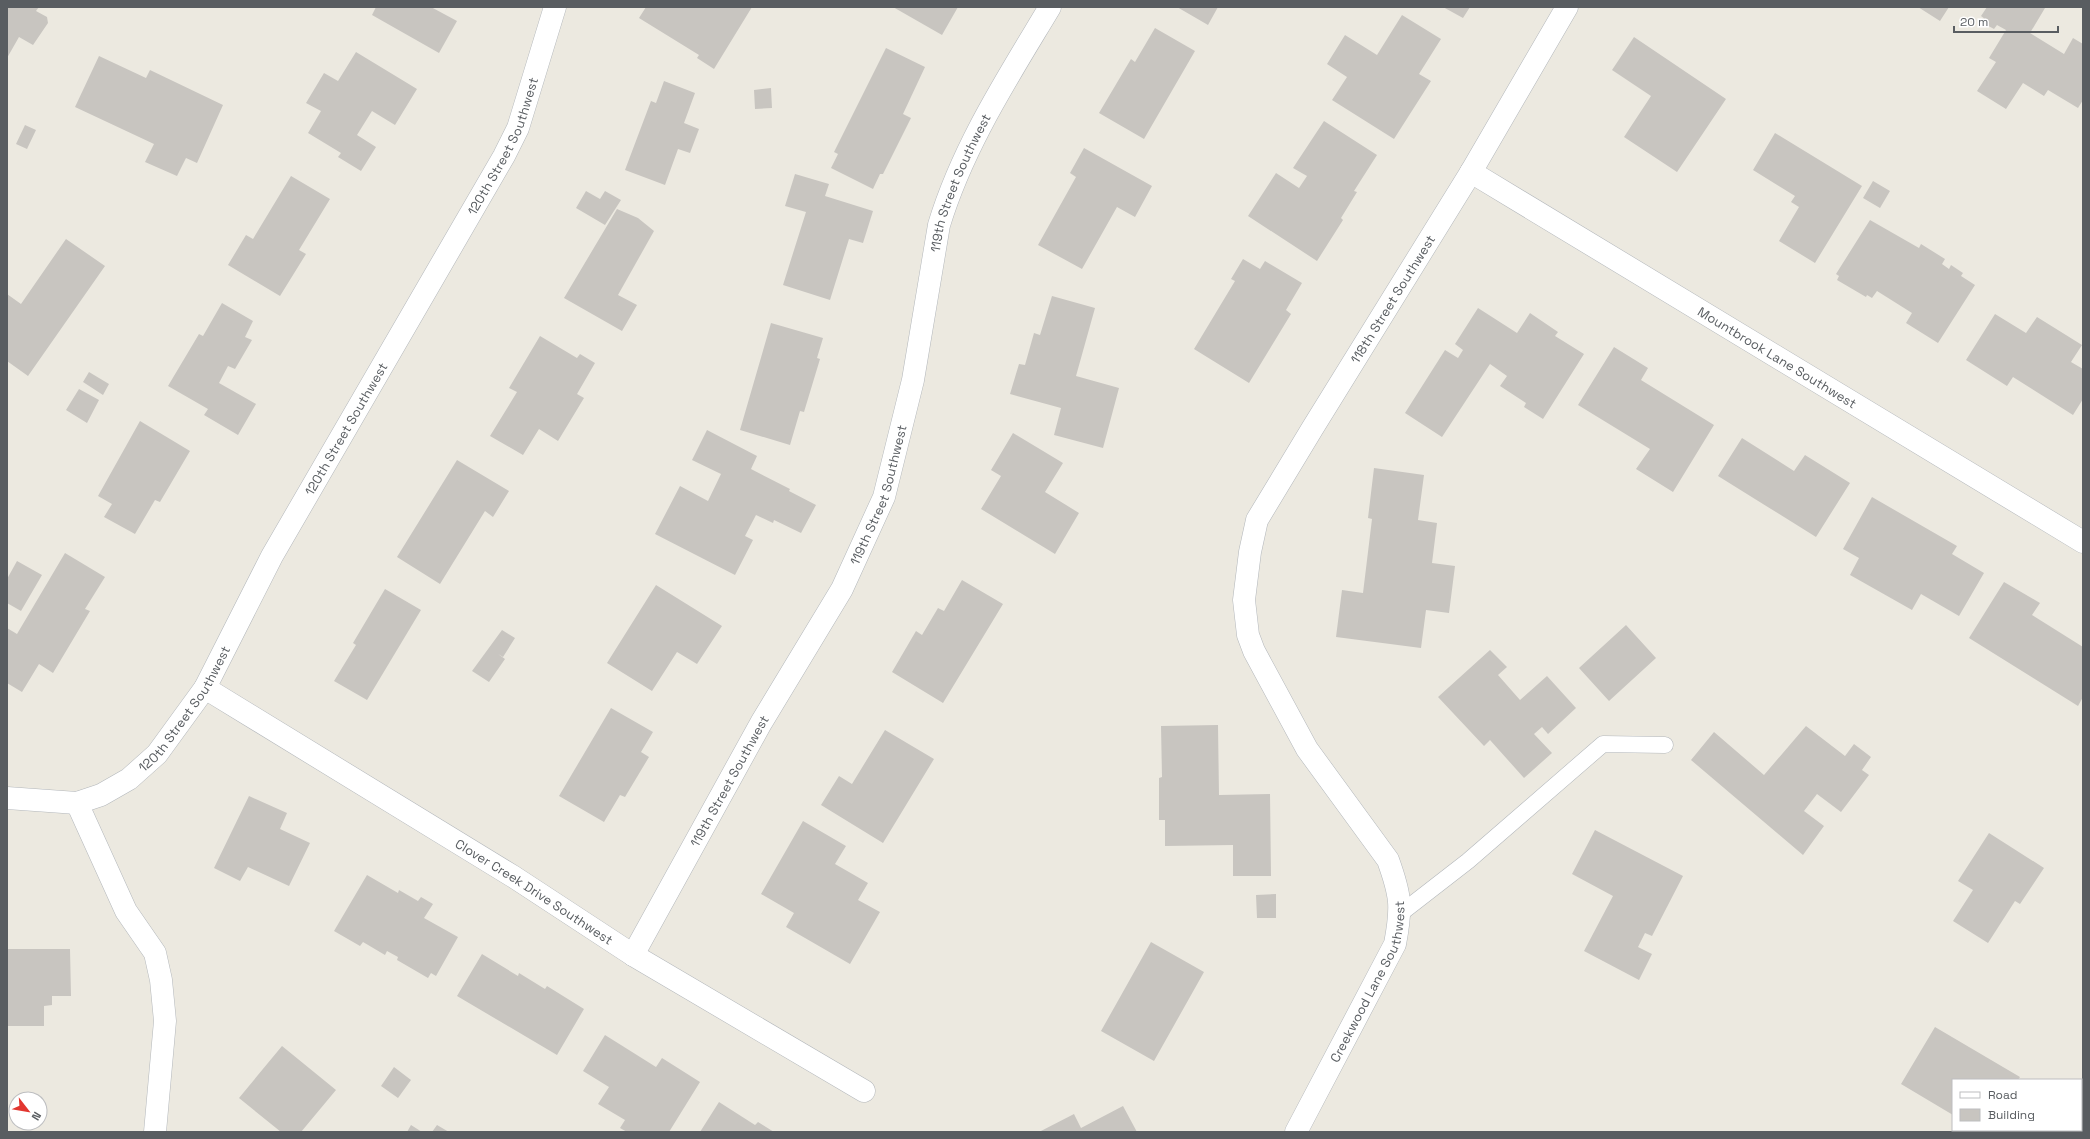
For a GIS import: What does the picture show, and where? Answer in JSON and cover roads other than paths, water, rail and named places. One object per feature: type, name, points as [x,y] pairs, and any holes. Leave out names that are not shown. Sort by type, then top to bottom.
[{"type":"street","name":"120th Street Southwest","points":[[77,803],[101,795],[134,774],[157,754],[205,688],[272,556],[504,156],[518,128],[555,7]]},
{"type":"street","name":"119th Street Southwest","points":[[633,955],[761,723],[842,589],[884,497],[913,380],[939,225],[945,204],[966,153],[983,120],[1050,7]]},
{"type":"street","name":"118th Street Southwest","points":[[1244,600],[1250,552],[1257,520],[1471,172],[1567,7]]},
{"type":"street","name":"Mountbrook Lane Southwest","points":[[1471,172],[2083,542]]},
{"type":"street","name":"Creekwood Lane Southwest","points":[[1244,600],[1248,635],[1254,651],[1307,749],[1388,860],[1395,880],[1401,913],[1395,944],[1296,1132]]},
{"type":"street","name":"Clover Creek Drive Southwest","points":[[205,688],[507,873],[633,955],[864,1091]]},
{"type":"street","points":[[7,798],[77,803],[126,911],[155,953],[161,980],[165,1021],[155,1132]]},
{"type":"lane","points":[[1401,913],[1468,861],[1603,744],[1665,745]]}]
